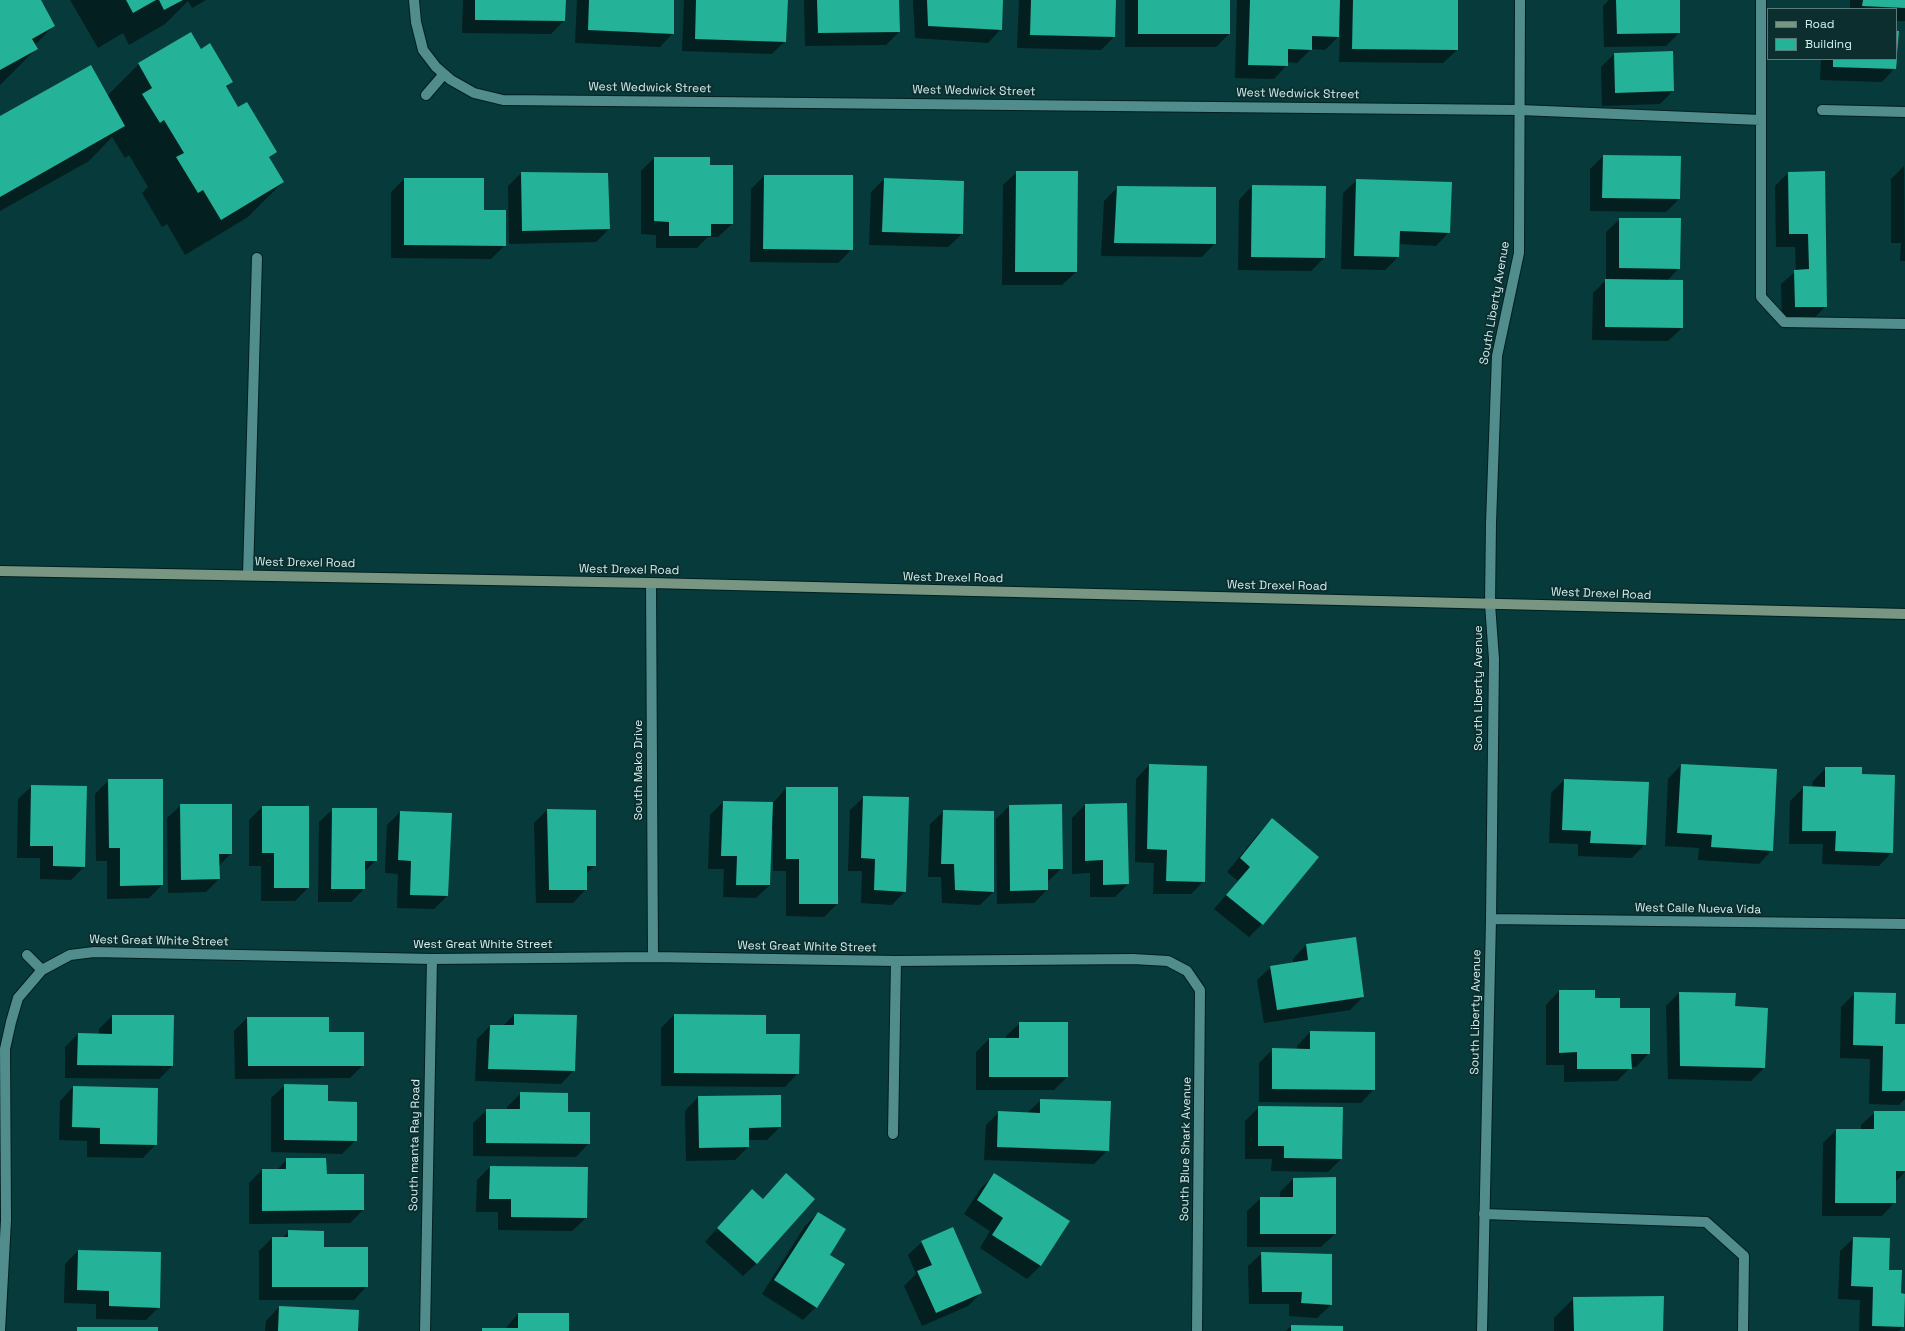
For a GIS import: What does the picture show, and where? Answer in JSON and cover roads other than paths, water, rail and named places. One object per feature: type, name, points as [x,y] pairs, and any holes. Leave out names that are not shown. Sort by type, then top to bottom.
[{"type":"street","name":"West Wedwick Street","points":[[414,0],[416,22],[423,50],[436,67],[444,74],[474,93],[503,100],[1520,110],[1761,120]]},
{"type":"street","name":"South Liberty Avenue","points":[[1482,1331],[1491,920],[1494,659],[1490,604],[1497,356],[1519,253],[1520,0]]},
{"type":"street","points":[[1761,0],[1761,297],[1784,322],[1905,324]]},
{"type":"street","points":[[426,95],[444,74]]},
{"type":"street","points":[[1822,110],[1905,112]]},
{"type":"street","points":[[248,575],[257,258]]},
{"type":"street","name":"West Drexel Road","points":[[0,571],[651,583],[1905,614]]},
{"type":"street","name":"South Mako Drive","points":[[651,583],[653,957]]},
{"type":"street","name":"West Calle Nueva Vida","points":[[1491,920],[1905,924]]},
{"type":"street","name":"West Great White Street","points":[[0,1331],[5,1049],[18,998],[42,970],[70,955],[94,952],[432,959],[653,957],[896,962],[1133,959],[1168,962],[1187,971]]},
{"type":"street","points":[[27,955],[42,970]]},
{"type":"street","name":"South manta Ray Road","points":[[425,1331],[432,959]]},
{"type":"street","points":[[893,1134],[896,962]]},
{"type":"street","name":"South Blue Shark Avenue","points":[[1187,971],[1200,990],[1197,1331]]},
{"type":"street","points":[[1484,1214],[1706,1222],[1744,1256],[1743,1331]]}]
